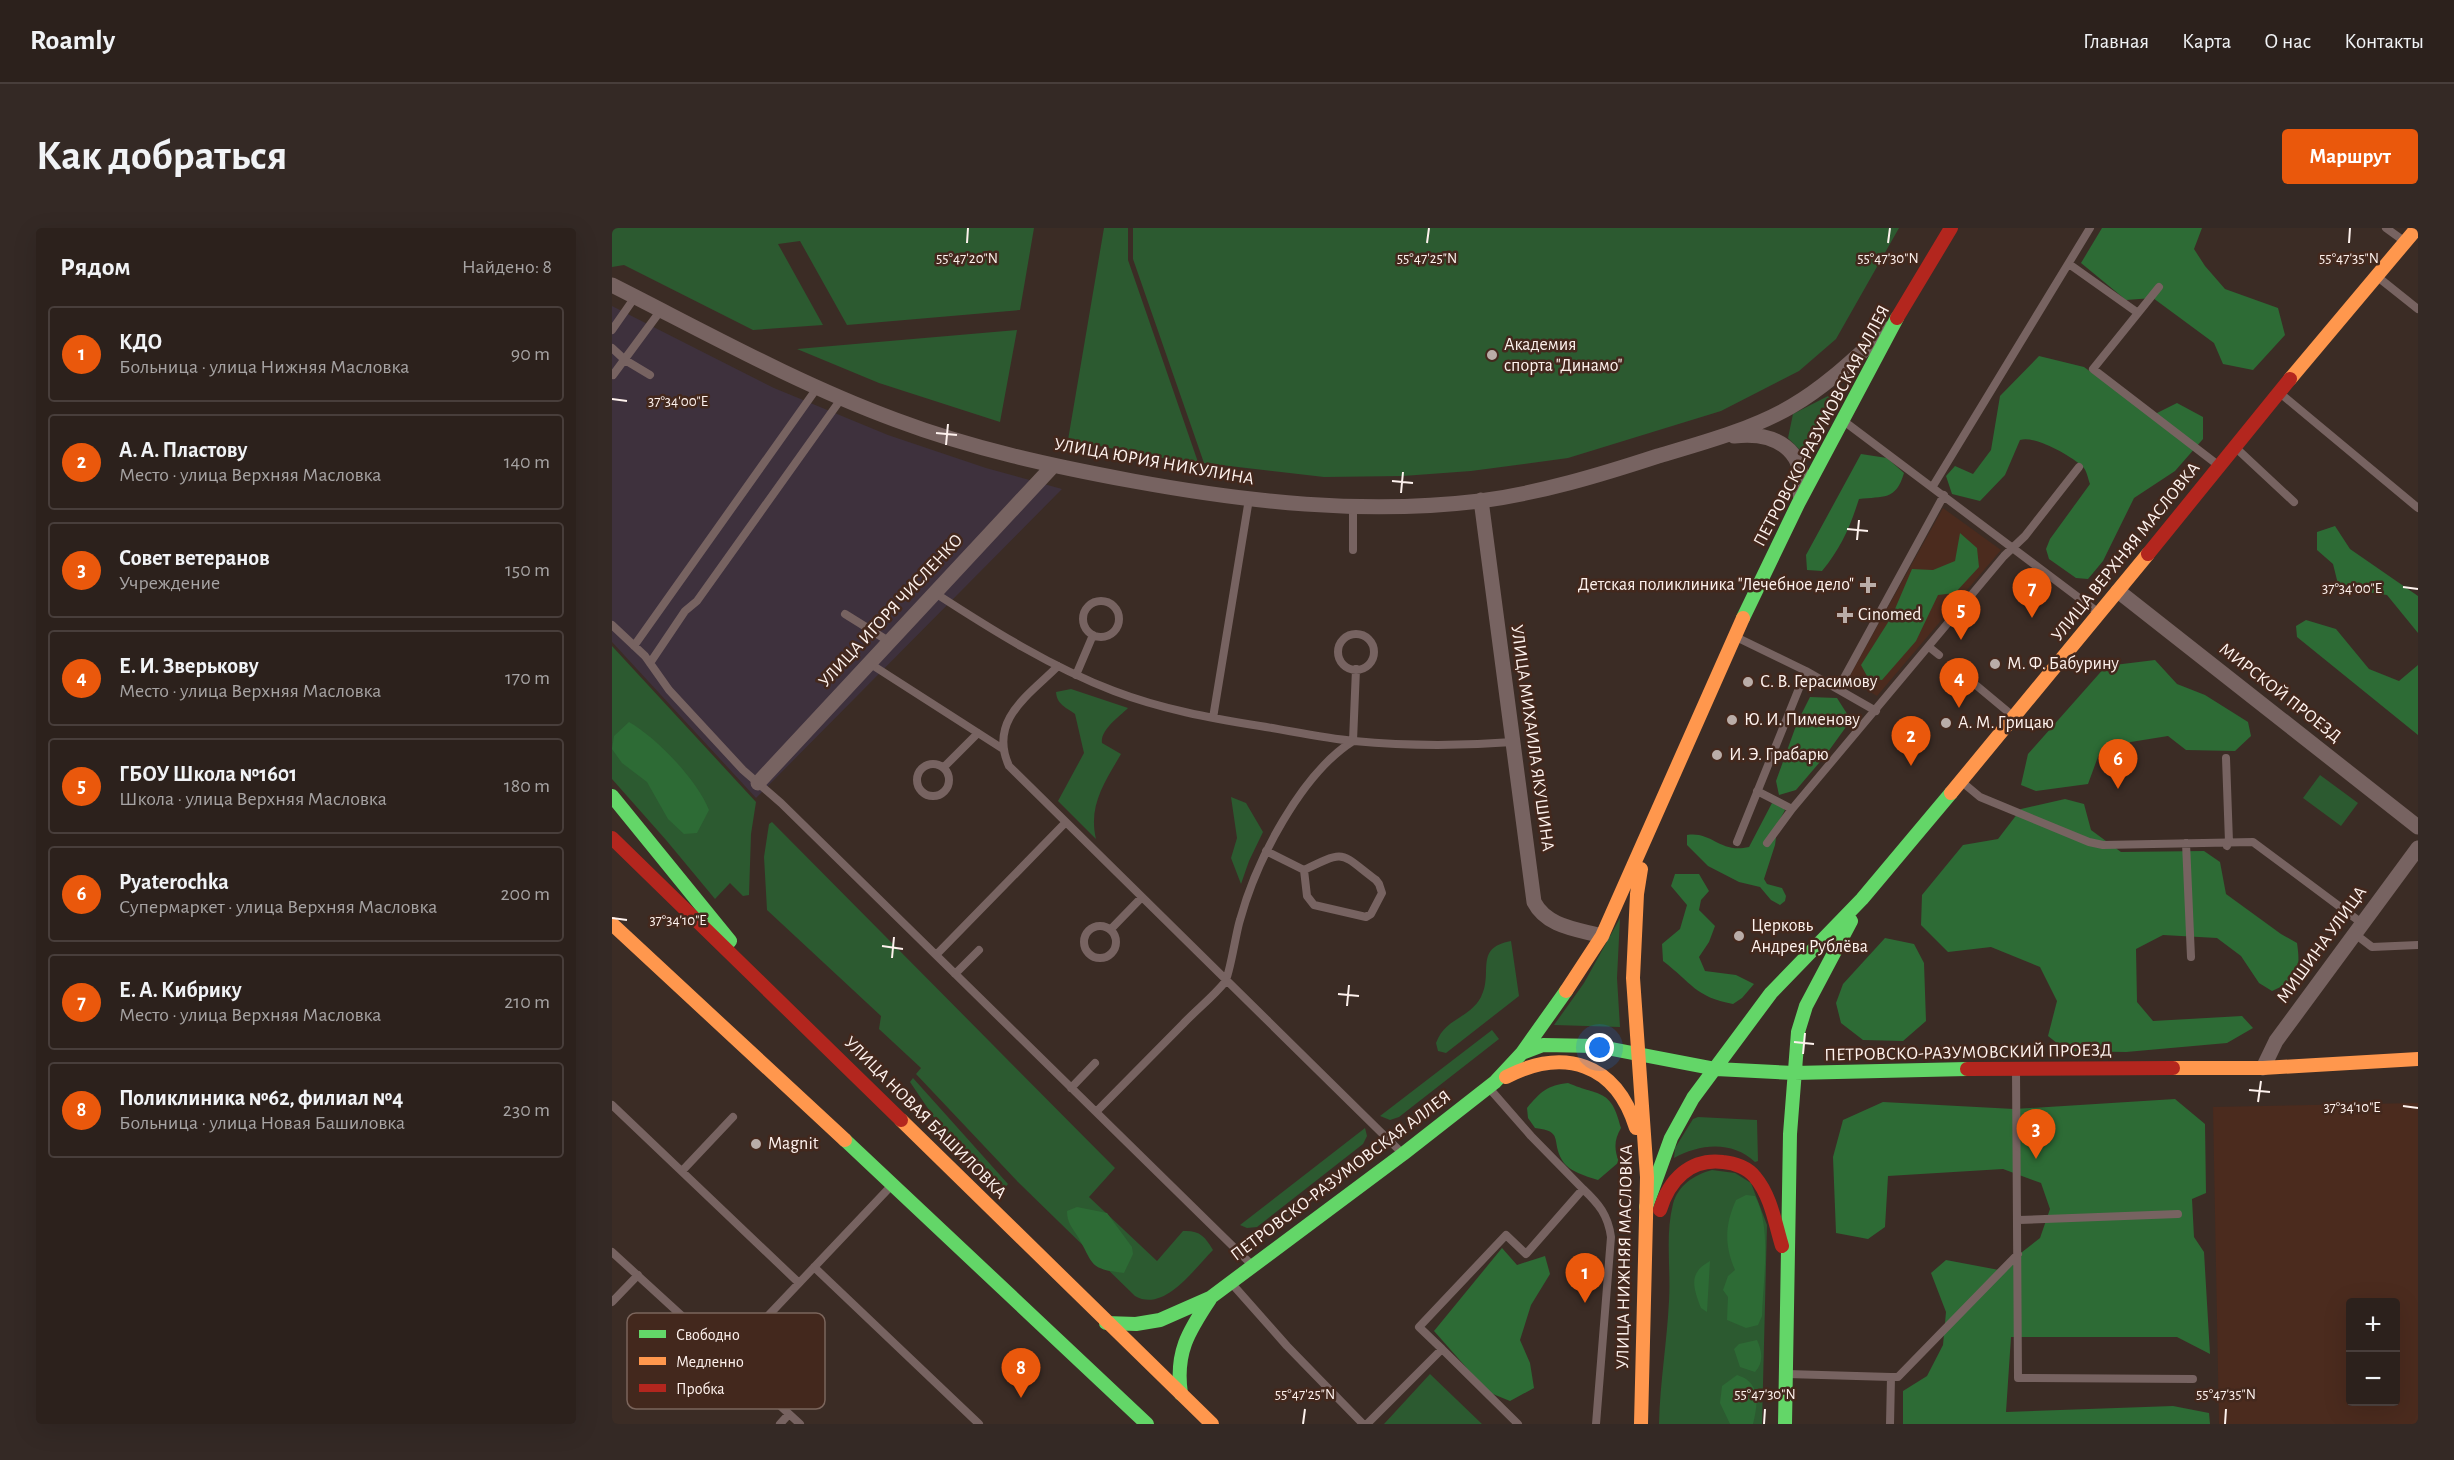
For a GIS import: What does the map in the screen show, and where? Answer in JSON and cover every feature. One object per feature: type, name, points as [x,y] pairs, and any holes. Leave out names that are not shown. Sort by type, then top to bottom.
[{"type":"street","name":"ПЕТРОВСКО-РАЗУМОВСКАЯ АЛЛЕЯ","points":[[1106,1323],[1132,1326],[1148,1324],[1177,1315],[1210,1298],[1403,1154],[1491,1084],[1522,1053],[1602,936],[1646,842],[1735,636],[1798,504],[1896,320],[1951,228]]},
{"type":"street","name":"УЛИЦА ВЕРХНЯЯ МАСЛОВКА","points":[[1646,1207],[1664,1155],[1693,1098],[1771,993],[1862,899],[2100,614],[2279,392],[2418,228]]},
{"type":"street","name":"УЛИЦА ЮРИЯ НИКУЛИНА","points":[[612,285],[817,388],[941,436],[1053,466],[1181,490],[1249,499],[1353,507],[1417,507],[1481,500],[1542,489],[1613,471],[1716,438],[1776,415],[1808,397],[1843,369],[1896,320]]},
{"type":"street","name":"УЛИЦА ЮРИЯ НИКУЛИНА","points":[[1716,438],[1751,434],[1773,438],[1781,443],[1797,461],[1801,473],[1798,504]]},
{"type":"street","name":"УЛИЦА ИГОРЯ ЧИСЛЕНКО","points":[[758,783],[1053,466]]},
{"type":"street","name":"УЛИЦА МИХАИЛА ЯКУШИНА","points":[[1481,500],[1534,902],[1549,920],[1602,936]]},
{"type":"street","name":"МИРСКОЙ ПРОЕЗД","points":[[2118,591],[2418,826]]},
{"type":"street","points":[[612,796],[772,992]]},
{"type":"street","name":"УЛИЦА НОВАЯ БАШИЛОВКА","points":[[612,838],[772,992],[1106,1323],[1212,1424]]},
{"type":"street","name":"ПЕТРОВСКО-РАЗУМОВСКАЯ АЛЛЕЯ","points":[[1638,1054],[1633,978],[1634,938],[1637,894],[1646,842]]},
{"type":"street","name":"МИШИНА УЛИЦА","points":[[2263,1068],[2276,1041],[2418,848]]},
{"type":"street","name":"УЛИЦА ВЕРХНЯЯ МАСЛОВКА","points":[[1794,1074],[1798,1032],[1806,1006],[1862,899]]},
{"type":"street","points":[[612,924],[893,1184],[1147,1424]]},
{"type":"street","points":[[612,940],[691,996]]},
{"type":"street","name":"ПЕТРОВСКО-РАЗУМОВСКИЙ ПРОЕЗД","points":[[1522,1053],[1543,1044],[1564,1044],[1614,1048],[1716,1069],[1794,1074],[2016,1068],[2263,1068],[2418,1059]]},
{"type":"street","name":"УЛИЦА НИЖНЯЯ МАСЛОВКА","points":[[1638,1054],[1647,1177],[1641,1424]]},
{"type":"street","name":"ПЕТРОВСКО-РАЗУМОВСКАЯ АЛЛЕЯ","points":[[1491,1084],[1532,1065],[1553,1062],[1570,1062],[1607,1077],[1621,1091],[1634,1118],[1647,1177]]},
{"type":"street","points":[[1785,1424],[1794,1074]]},
{"type":"street","points":[[1645,1270],[1661,1203],[1669,1186],[1690,1166],[1706,1161],[1733,1163],[1754,1176],[1770,1205],[1788,1267]]},
{"type":"street","name":"ПЕТРОВСКО-РАЗУМОВСКАЯ АЛЛЕЯ","points":[[1180,1394],[1177,1363],[1182,1346],[1210,1298]]},
{"type":"lane","points":[[1933,486],[2090,228]]},
{"type":"lane","points":[[2386,228],[2406,243]]},
{"type":"lane","points":[[2069,264],[2139,313]]},
{"type":"lane","points":[[2377,277],[2418,309]]},
{"type":"lane","points":[[2159,287],[2093,369],[2219,466]]},
{"type":"lane","points":[[612,330],[635,297]]},
{"type":"lane","points":[[614,375],[661,310]]},
{"type":"lane","points":[[612,348],[625,360],[650,375]]},
{"type":"lane","points":[[634,646],[817,388]]},
{"type":"lane","points":[[2279,392],[2418,508]]},
{"type":"lane","points":[[650,663],[685,611],[698,601],[842,399]]},
{"type":"lane","points":[[1844,421],[2100,614]]},
{"type":"lane","points":[[2235,447],[2294,502]]},
{"type":"lane","points":[[1767,843],[1792,809],[2004,556],[2014,548],[2079,467]]},
{"type":"lane","points":[[1838,689],[1944,495]]},
{"type":"lane","points":[[1213,718],[1249,499]]},
{"type":"lane","points":[[1353,507],[1353,550]]},
{"type":"lane","points":[[935,593],[993,631],[1058,666],[1140,700],[1213,718],[1353,741],[1414,745],[1513,742]]},
{"type":"lane","points":[[1095,602],[1107,602],[1118,614],[1116,627],[1106,635],[1093,635],[1084,626],[1084,613],[1095,602]]},
{"type":"lane","points":[[845,614],[890,642]]},
{"type":"lane","points":[[612,625],[650,663],[669,690],[743,770],[936,955],[1253,1266]]},
{"type":"lane","points":[[1360,634],[1372,643],[1374,653],[1371,663],[1356,669],[1343,663],[1339,649],[1346,638],[1360,634]]},
{"type":"lane","points":[[1076,675],[1093,635]]},
{"type":"lane","points":[[1735,636],[1806,671],[1876,711]]},
{"type":"lane","points":[[1929,647],[1939,655]]},
{"type":"lane","points":[[869,663],[1003,749]]},
{"type":"lane","points":[[1058,666],[1008,718],[1003,736],[1003,749],[1009,766],[1403,1154]]},
{"type":"lane","points":[[1353,741],[1356,669]]},
{"type":"lane","points":[[1737,842],[1806,671]]},
{"type":"lane","points":[[1977,686],[2013,716]]},
{"type":"lane","points":[[944,767],[978,733]]},
{"type":"lane","points":[[1096,1112],[1226,980],[1241,914],[1266,851],[1303,792],[1338,750],[1353,741]]},
{"type":"lane","points":[[2226,758],[2228,845]]},
{"type":"lane","points":[[934,764],[944,767],[949,777],[945,791],[936,796],[921,791],[917,783],[920,770],[934,764]]},
{"type":"lane","points":[[1960,780],[1980,797],[2089,842],[2103,845],[2186,843],[2228,845],[2253,842],[2359,929],[2372,947],[2418,945]]},
{"type":"lane","points":[[1757,791],[1792,809]]},
{"type":"lane","points":[[936,955],[1066,822]]},
{"type":"lane","points":[[2186,843],[2191,957]]},
{"type":"lane","points":[[1266,851],[1304,870]]},
{"type":"lane","points":[[1334,855],[1343,856],[1376,880],[1382,893],[1371,914],[1366,917],[1314,905],[1307,896],[1304,870],[1334,855]]},
{"type":"lane","points":[[1111,929],[1142,897]]},
{"type":"lane","points":[[1102,925],[1111,929],[1117,943],[1113,952],[1101,958],[1088,953],[1084,941],[1089,930],[1102,925]]},
{"type":"lane","points":[[955,974],[979,950]]},
{"type":"lane","points":[[1071,1088],[1095,1063]]},
{"type":"lane","points":[[2016,1068],[2019,1220],[2018,1378],[2193,1379]]},
{"type":"lane","points":[[1491,1084],[1531,1136],[1601,1207],[1609,1221],[1611,1237],[1596,1424]]},
{"type":"lane","points":[[612,1105],[799,1283]]},
{"type":"lane","points":[[682,1171],[733,1118]]},
{"type":"lane","points":[[771,1313],[893,1184]]},
{"type":"lane","points":[[1518,1424],[1419,1327],[1506,1235],[1526,1254],[1583,1189]]},
{"type":"lane","points":[[2019,1220],[2178,1214]]},
{"type":"lane","points":[[612,1252],[679,1313]]},
{"type":"lane","points":[[1785,1374],[1898,1377],[2018,1254]]},
{"type":"lane","points":[[814,1267],[979,1424]]},
{"type":"lane","points":[[612,1302],[638,1275]]},
{"type":"lane","points":[[1231,1282],[1287,1346],[1365,1424],[1442,1349]]},
{"type":"lane","points":[[1890,1424],[1891,1377]]},
{"type":"lane","points":[[784,1409],[800,1424]]},
{"type":"lane","points":[[780,1424],[789,1414]]},
{"type":"shaded area","points":[[612,306],[774,388],[888,435],[986,468],[1062,489],[756,798],[612,642]]},
{"type":"shaded area","points":[[1943,508],[2001,550],[1877,696],[1848,679]]},
{"type":"shaded area","points":[[2418,1103],[2418,1424],[2219,1424],[2213,1107]]},
{"type":"green space","points":[[612,228],[1034,228],[1020,310],[847,325],[800,241],[778,244],[823,325],[753,330],[624,265],[612,267]]},
{"type":"green space","points":[[1104,228],[1128,228],[1128,260],[1199,465],[1068,440]]},
{"type":"green space","name":"Академия спорта \"Динамо\"","points":[[1133,228],[1899,228],[1836,339],[1799,371],[1721,411],[1568,458],[1471,471],[1403,476],[1324,477],[1204,463],[1133,259]]},
{"type":"green space","points":[[2102,228],[2202,228],[2194,249],[2205,266],[2225,289],[2278,308],[2285,335],[2253,370],[2223,364],[2214,343],[2153,298],[2126,300],[2081,263]]},
{"type":"green space","points":[[1017,330],[1000,422],[879,383],[797,349]]},
{"type":"green space","points":[[2039,356],[2084,367],[2151,416],[2177,403],[2203,417],[2203,439],[2175,471],[2134,498],[2103,561],[2088,579],[2076,578],[2049,559],[2046,549],[2050,539],[2090,484],[2085,470],[2077,462],[2043,443],[2027,439],[2020,440],[2005,475],[1980,501],[1952,494],[1946,476],[1955,466],[1973,474],[1991,450],[2000,396]]},
{"type":"green space","points":[[1830,395],[1834,397],[1807,452],[1802,452],[1788,438],[1793,414]]},
{"type":"green space","points":[[1861,454],[1887,458],[1904,473],[1901,482],[1893,493],[1882,497],[1859,499],[1835,554],[1822,571],[1807,570],[1806,555]]},
{"type":"green space","points":[[2335,526],[2350,549],[2418,596],[2418,633],[2387,595],[2339,588],[2333,564],[2317,550],[2317,532]]},
{"type":"green space","points":[[1960,533],[1977,548],[1979,567],[1955,593],[1938,595],[1916,641],[1882,680],[1868,678],[1861,665],[1892,616],[1912,569],[1933,570],[1955,561]]},
{"type":"green space","points":[[2306,620],[2336,629],[2369,669],[2399,681],[2418,665],[2418,735],[2297,637],[2296,626]]},
{"type":"green space","points":[[612,646],[756,802],[751,834],[749,895],[743,896],[730,883],[715,899],[612,779]]},
{"type":"green space","points":[[2155,660],[2177,684],[2205,695],[2248,722],[2251,736],[2235,751],[2186,750],[2168,736],[2112,745],[2099,754],[2088,784],[2036,791],[2021,785],[2028,754],[2106,666]]},
{"type":"green space","points":[[1071,689],[1128,708],[1111,724],[1102,738],[1102,743],[1121,754],[1099,794],[1094,815],[1096,839],[1058,801],[1084,753],[1075,714],[1058,700],[1056,692]]},
{"type":"green space","points":[[1810,697],[1837,698],[1851,720],[1796,790],[1779,795],[1776,781],[1797,723]]},
{"type":"green space","points":[[629,722],[652,738],[675,761],[703,798],[709,810],[697,833],[684,834],[668,819],[647,782],[622,763],[612,749],[614,736]]},
{"type":"green space","points":[[2320,775],[2358,803],[2341,826],[2303,798]]},
{"type":"green space","points":[[1231,797],[1246,803],[1263,832],[1241,884],[1231,858],[1237,838]]},
{"type":"green space","points":[[2065,799],[2084,804],[2091,830],[2121,852],[2204,851],[2220,862],[2226,894],[2297,943],[2296,973],[2287,983],[2272,991],[2259,983],[2241,956],[2217,938],[2163,935],[2136,949],[2137,1002],[2153,1021],[2242,1016],[2253,1028],[2227,1043],[2126,1052],[2067,1051],[2048,1036],[2057,1001],[2040,967],[1991,947],[1948,952],[1921,925],[1922,895],[1963,845],[1998,839],[2021,809]]},
{"type":"green space","points":[[1772,803],[1780,805],[1785,810],[1778,823],[1775,845],[1764,879],[1767,884],[1782,888],[1786,896],[1785,901],[1780,905],[1771,900],[1760,887],[1739,882],[1708,866],[1687,845],[1687,835],[1696,835],[1731,848],[1749,847]]},
{"type":"green space","points":[[772,822],[1115,1168],[1089,1197],[1157,1261],[1183,1231],[1197,1233],[1207,1241],[1213,1250],[1178,1286],[1157,1299],[1146,1300],[1135,1296],[1018,1182],[916,1074],[921,1068],[879,1029],[881,1016],[767,910],[764,857],[769,824]]},
{"type":"green space","points":[[1675,874],[1699,874],[1709,891],[1701,900],[1699,910],[1715,926],[1709,942],[1699,957],[1705,971],[1736,975],[1754,984],[1742,998],[1733,1004],[1702,993],[1663,961],[1662,944],[1680,929],[1687,905],[1671,886]]},
{"type":"green space","points":[[1620,918],[1617,978],[1620,1027],[1554,1025],[1584,983]]},
{"type":"green space","points":[[1885,938],[1914,944],[1924,963],[1926,1021],[1903,1041],[1863,1040],[1841,1023],[1836,1003],[1843,984]]},
{"type":"green space","points":[[1511,941],[1519,996],[1446,1053],[1438,1051],[1436,1043],[1445,1028],[1470,1010],[1481,997],[1486,979],[1488,955],[1499,944]]},
{"type":"green space","points":[[1492,1030],[1499,1039],[1399,1117],[1390,1120],[1380,1116]]},
{"type":"green space","points":[[913,1078],[1008,1184],[1003,1190],[946,1135],[910,1082]]},
{"type":"green space","points":[[1568,1083],[1603,1096],[1609,1100],[1617,1115],[1621,1128],[1615,1145],[1619,1162],[1598,1180],[1569,1168],[1562,1160],[1553,1134],[1544,1129],[1535,1128],[1528,1118],[1527,1108],[1540,1094],[1555,1086]]},
{"type":"green space","points":[[2175,1099],[2205,1124],[2206,1193],[2192,1199],[2194,1237],[2204,1252],[2210,1354],[2177,1337],[2011,1337],[2006,1412],[2173,1406],[2209,1413],[2210,1424],[1903,1424],[1903,1391],[1927,1376],[1943,1345],[1946,1312],[1931,1273],[1946,1260],[1999,1270],[2040,1238],[2050,1209],[2041,1183],[2003,1169],[1888,1176],[1885,1227],[1868,1239],[1836,1233],[1833,1157],[1843,1120],[1883,1102],[2014,1109]]},
{"type":"green space","points":[[1698,1117],[1757,1120],[1758,1161],[1755,1162],[1736,1150],[1715,1146],[1694,1150],[1674,1158],[1675,1148],[1693,1119]]},
{"type":"green space","points":[[1365,1128],[1367,1136],[1363,1144],[1257,1227],[1247,1228],[1240,1225]]},
{"type":"green space","points":[[1712,1170],[1735,1173],[1751,1183],[1767,1225],[1762,1424],[1659,1424],[1669,1301],[1669,1228],[1673,1204],[1683,1186],[1699,1175]]},
{"type":"green space","points":[[1746,1195],[1755,1196],[1760,1209],[1765,1254],[1762,1316],[1758,1325],[1746,1328],[1727,1320],[1728,1297],[1723,1290],[1728,1276],[1735,1270],[1729,1252],[1728,1226],[1736,1200]]},
{"type":"green space","points":[[1077,1207],[1107,1213],[1132,1247],[1133,1254],[1124,1273],[1093,1264],[1068,1219],[1067,1211]]},
{"type":"green space","points":[[1502,1248],[1517,1265],[1545,1256],[1550,1274],[1531,1305],[1520,1340],[1530,1363],[1534,1388],[1510,1401],[1488,1392],[1434,1331]]},
{"type":"green space","points":[[1710,1261],[1707,1312],[1701,1308],[1694,1281],[1698,1270]]},
{"type":"green space","points":[[1757,1340],[1761,1356],[1760,1364],[1755,1372],[1740,1367],[1734,1349],[1739,1344]]},
{"type":"green space","points":[[1430,1374],[1482,1424],[1384,1424]]},
{"type":"green space","points":[[1737,1375],[1745,1378],[1754,1388],[1756,1409],[1753,1424],[1730,1424],[1720,1403],[1722,1386]]},
{"type":"traffic: fast","points":[[1743,618],[1798,504],[1897,318]]},
{"type":"traffic: fast","points":[[1646,1207],[1671,1138],[1693,1098],[1771,993],[1862,899],[1951,793]]},
{"type":"traffic: fast","points":[[612,796],[730,941]]},
{"type":"traffic: fast","points":[[1785,1424],[1790,1134],[1798,1032],[1806,1006],[1851,921]]},
{"type":"traffic: fast","points":[[1106,1323],[1136,1324],[1160,1320],[1210,1298],[1403,1154],[1495,1082],[1522,1053],[1566,991]]},
{"type":"traffic: fast","points":[[1522,1053],[1543,1045],[1596,1046],[1716,1069],[1794,1073],[1967,1069]]},
{"type":"traffic: fast","points":[[845,1140],[1147,1424]]},
{"type":"traffic: fast","points":[[1181,1394],[1180,1366],[1185,1344],[1195,1322],[1210,1299]]},
{"type":"traffic: slow","points":[[2290,379],[2417,228]]},
{"type":"traffic: slow","points":[[1951,793],[2148,554]]},
{"type":"traffic: slow","points":[[1566,991],[1602,936],[1743,618]]},
{"type":"traffic: slow","points":[[1641,869],[1637,894],[1633,978],[1647,1177],[1641,1424]]},
{"type":"traffic: slow","points":[[612,924],[845,1140]]},
{"type":"traffic: slow","points":[[2173,1068],[2263,1068],[2418,1059]]},
{"type":"traffic: slow","points":[[1506,1077],[1527,1068],[1548,1063],[1567,1063],[1585,1067],[1601,1075],[1615,1088],[1627,1106],[1636,1128]]},
{"type":"traffic: slow","points":[[901,1120],[1212,1424]]},
{"type":"traffic: jam","points":[[1897,318],[1951,228]]},
{"type":"traffic: jam","points":[[2148,554],[2290,379]]},
{"type":"traffic: jam","points":[[612,838],[901,1120]]},
{"type":"traffic: jam","points":[[1967,1069],[2173,1068]]},
{"type":"traffic: jam","points":[[1660,1210],[1669,1189],[1682,1173],[1700,1164],[1711,1162],[1737,1165],[1749,1171],[1760,1184],[1772,1210],[1782,1246]]},
{"type":"place","name":"Академия спорта \"Динамо\"","points":[[1492,355]]},
{"type":"place","name":"Детская поликлиника \"Лечебное дело\"","points":[[1868,585]]},
{"type":"place","name":"Cinomed","points":[[1845,615]]},
{"type":"place","name":"Е. А. Кибрику","points":[[2032,618]]},
{"type":"place","name":"ГБОУ Школа №1601","points":[[1961,640]]},
{"type":"place","name":"М. Ф. Бабурину","points":[[1995,664]]},
{"type":"place","name":"С. В. Герасимову","points":[[1748,682]]},
{"type":"place","name":"Е. И. Зверькову","points":[[1959,708]]},
{"type":"place","name":"Ю. И. Пименову","points":[[1732,720]]},
{"type":"place","name":"А. М. Грицаю","points":[[1946,723]]},
{"type":"place","name":"И. Э. Грабарю","points":[[1717,755]]},
{"type":"place","name":"А. А. Пластову","points":[[1911,766]]},
{"type":"place","name":"Pyaterochka","points":[[2118,789]]},
{"type":"place","name":"Церковь Андрея Рублёва","points":[[1739,936]]},
{"type":"place","name":"Magnit","points":[[756,1144]]},
{"type":"place","name":"Совет ветеранов","points":[[2036,1159]]},
{"type":"place","name":"КДО","points":[[1585,1303]]},
{"type":"place","name":"Поликлиника №62, филиал №4","points":[[1021,1398]]}]
